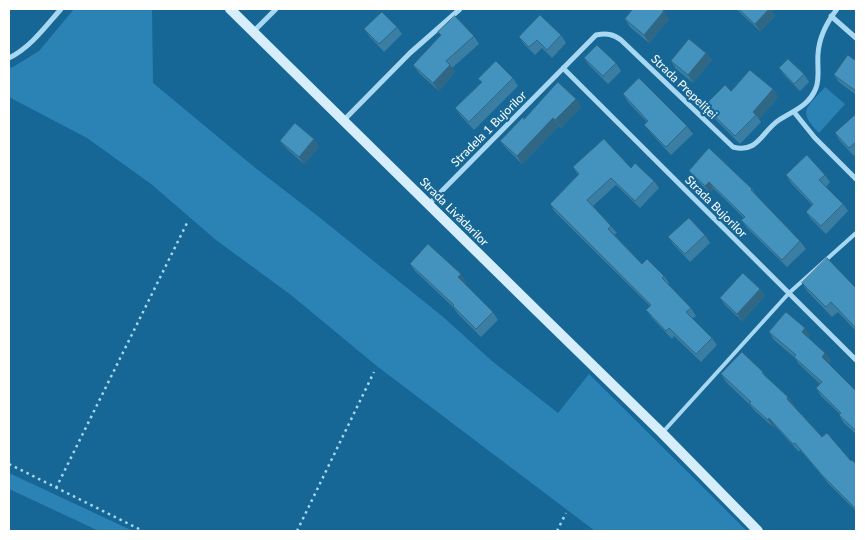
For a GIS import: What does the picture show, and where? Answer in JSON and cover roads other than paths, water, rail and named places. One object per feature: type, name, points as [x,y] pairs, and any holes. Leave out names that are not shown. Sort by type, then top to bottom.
[{"type":"street","points":[[9,58],[36,38],[60,9]]},
{"type":"street","name":"Strada Livădarilor","points":[[230,9],[662,433],[758,531]]},
{"type":"street","points":[[254,31],[276,9]]},
{"type":"street","points":[[343,121],[410,53],[460,9]]},
{"type":"street","name":"Strada Prepeliței","points":[[563,68],[596,36],[606,33],[615,36],[733,148],[742,150],[760,140],[777,120],[794,112],[807,102],[816,89],[819,75],[818,55],[820,40],[831,16],[837,9]]},
{"type":"street","points":[[831,16],[856,38]]},
{"type":"street","name":"Stradela 1 Bujorilor","points":[[429,204],[563,68]]},
{"type":"street","name":"Strada Bujorilor","points":[[563,68],[856,360]]},
{"type":"street","points":[[794,112],[815,138],[856,179]]},
{"type":"lane","points":[[662,433],[788,294],[856,233]]}]
